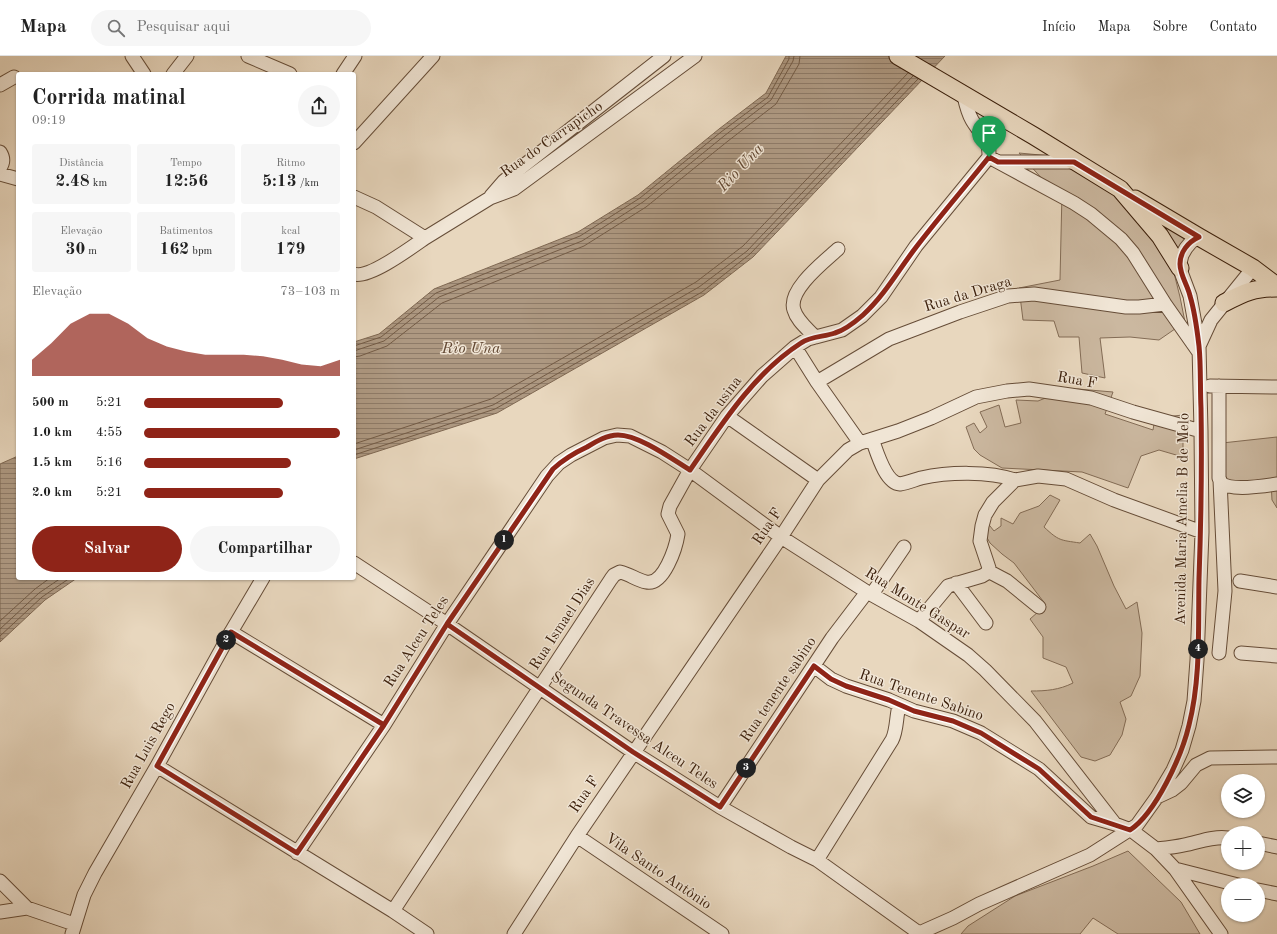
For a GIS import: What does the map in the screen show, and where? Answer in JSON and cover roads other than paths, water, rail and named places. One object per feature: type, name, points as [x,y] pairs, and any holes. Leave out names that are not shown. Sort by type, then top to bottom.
[{"type":"main road","points":[[898,56],[1253,268],[1277,287]]},
{"type":"main road","points":[[1120,189],[1160,236],[1180,268]]},
{"type":"main road","points":[[1224,303],[1251,290],[1277,287]]},
{"type":"street","points":[[132,56],[143,72]]},
{"type":"street","points":[[175,72],[187,56]]},
{"type":"street","points":[[248,56],[285,72]]},
{"type":"street","points":[[344,72],[355,56]]},
{"type":"street","points":[[356,141],[433,56]]},
{"type":"street","name":"Rua do Carrapicho","points":[[490,198],[504,181],[664,56]]},
{"type":"street","name":"Rua do Carrapicho","points":[[490,198],[514,189],[695,56]]},
{"type":"street","points":[[0,85],[14,77]]},
{"type":"street","points":[[962,94],[970,116],[986,139],[994,160],[1074,203],[1091,214],[1121,239],[1133,253],[1165,304],[1199,349],[1212,320],[1253,268]]},
{"type":"street","points":[[0,152],[3,159],[3,163],[0,168]]},
{"type":"street","points":[[994,160],[1074,162]]},
{"type":"street","name":"Rua da usina","points":[[690,470],[727,416],[762,376],[802,342],[842,330],[862,316],[881,297],[916,246],[994,160]]},
{"type":"street","points":[[0,174],[16,178]]},
{"type":"street","points":[[356,198],[376,207],[425,238]]},
{"type":"street","points":[[356,274],[361,274],[380,267],[490,198]]},
{"type":"street","points":[[1180,268],[1180,258],[1184,251],[1191,242],[1199,237]]},
{"type":"street","points":[[815,337],[796,315],[792,306],[793,300],[801,285],[838,249]]},
{"type":"street","name":"Avenida Maria Amelia B de Melo","points":[[918,934],[979,904],[1090,855],[1130,830],[1144,818],[1173,770],[1182,750],[1194,701],[1202,532],[1199,349],[1190,296],[1180,268]]},
{"type":"street","name":"Rua da Draga","points":[[817,382],[889,339],[960,312],[1008,296],[1034,294],[1126,307],[1165,304]]},
{"type":"street","points":[[795,347],[817,382],[866,441],[881,463],[888,477],[896,484],[934,476],[968,474],[984,474],[1020,479],[1038,476],[1066,479],[1114,500],[1202,532]]},
{"type":"street","points":[[1200,385],[1277,387]]},
{"type":"street","points":[[1219,386],[1218,437],[1225,591],[1219,653]]},
{"type":"street","name":"Rua F","points":[[518,933],[576,836],[781,537],[818,480],[848,450],[866,441],[931,418],[976,397],[1007,391],[1029,389],[1091,398],[1133,412],[1201,430]]},
{"type":"street","points":[[727,416],[818,480]]},
{"type":"street","name":"Rua Alceu Teles","points":[[297,853],[384,725],[447,624],[548,476],[559,464],[571,455],[604,438],[624,435],[630,436],[649,445],[690,470]]},
{"type":"street","name":"Rua Monte Gaspar","points":[[690,470],[781,537],[869,593],[919,621],[968,655],[986,670],[1035,721],[1115,824]]},
{"type":"street","name":"Rua Ismael Dias","points":[[393,911],[614,575],[620,572],[645,582],[650,582],[656,580],[663,572],[674,551],[678,534],[670,518],[668,510],[690,470]]},
{"type":"street","points":[[919,621],[948,586],[982,576],[988,570],[988,564],[980,542],[982,526],[993,502],[1020,479]]},
{"type":"street","points":[[1220,480],[1223,485],[1232,487],[1257,487],[1277,484]]},
{"type":"street","name":"Rua tenente sabino","points":[[720,807],[814,666],[904,547]]},
{"type":"street","name":"Segunda Travessa Alceu Teles","points":[[356,564],[447,624],[633,752],[720,807],[817,860],[918,934]]},
{"type":"street","points":[[988,570],[1021,591],[1039,607]]},
{"type":"street","name":"Rua Luis Rego","points":[[73,929],[84,895],[95,873],[262,580]]},
{"type":"street","points":[[1240,581],[1277,586]]},
{"type":"street","points":[[956,583],[986,623]]},
{"type":"street","points":[[231,632],[384,725]]},
{"type":"street","points":[[1241,653],[1277,656]]},
{"type":"street","name":"Rua Tenente Sabino","points":[[814,666],[831,679],[841,684],[889,700],[899,706],[934,717],[953,721],[981,733],[1039,769],[1091,817],[1115,824]]},
{"type":"street","points":[[817,860],[892,740],[895,733],[899,706]]},
{"type":"street","points":[[1157,797],[1172,790],[1181,783],[1196,765],[1210,758],[1277,757]]},
{"type":"street","points":[[157,766],[393,911],[427,934]]},
{"type":"street","points":[[1115,824],[1130,830],[1156,849],[1175,869],[1221,934]]},
{"type":"street","name":"Vila Santo Antônio","points":[[576,836],[722,934]]},
{"type":"street","points":[[1156,849],[1184,845],[1209,838],[1221,837]]},
{"type":"street","points":[[1265,844],[1277,847]]},
{"type":"street","points":[[1175,869],[1221,881]]},
{"type":"street","points":[[0,881],[27,908],[73,929]]},
{"type":"street","points":[[1265,891],[1277,894]]},
{"type":"street","points":[[0,912],[27,908]]},
{"type":"water","name":"Rio Una","points":[[786,56],[945,56],[753,257],[704,295],[497,413],[356,458],[356,341],[379,334],[434,289],[578,232],[638,195],[766,93]]},
{"type":"water","points":[[16,457],[16,580],[74,580],[45,600],[0,642],[0,464]]}]
